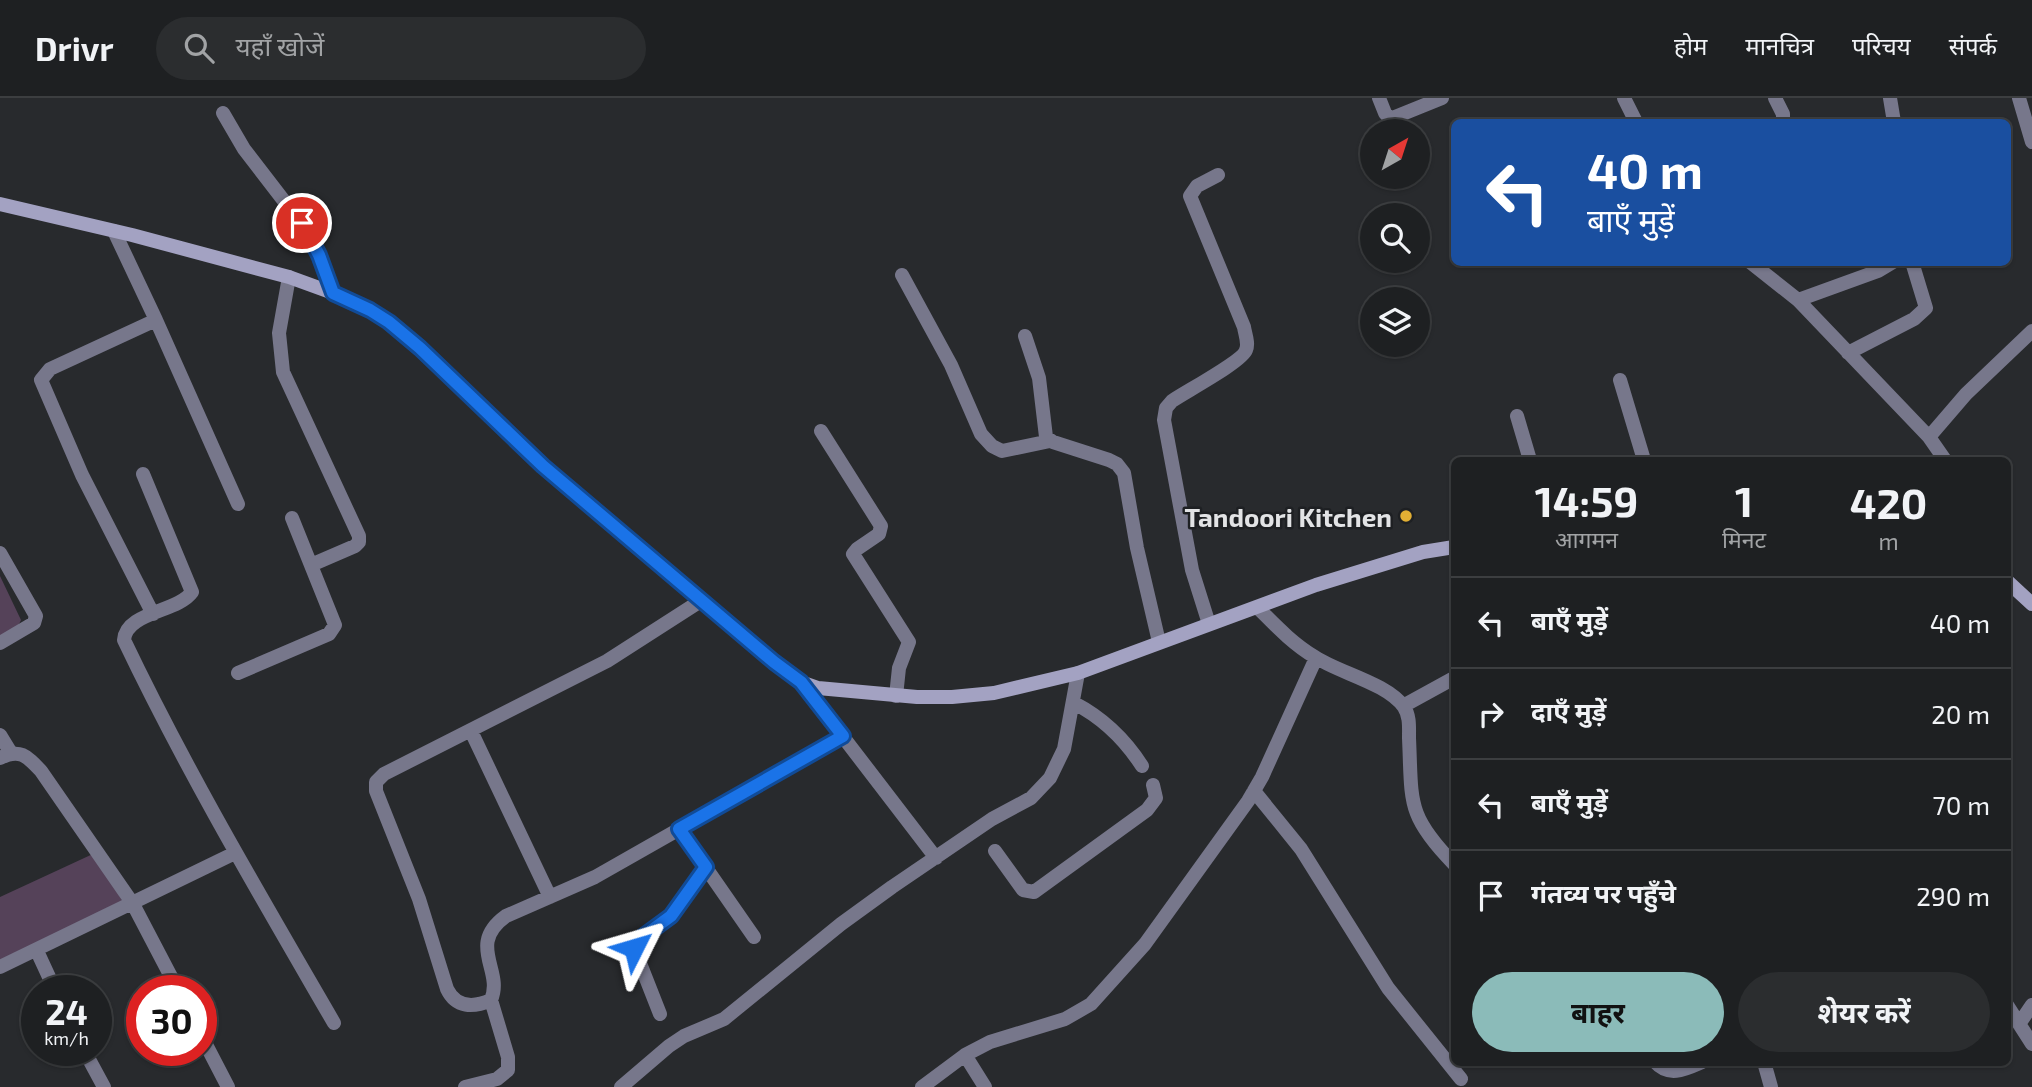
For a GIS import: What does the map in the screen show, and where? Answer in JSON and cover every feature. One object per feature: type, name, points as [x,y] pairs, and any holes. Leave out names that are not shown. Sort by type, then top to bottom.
[{"type":"street","points":[[1379,98],[1390,119],[1442,98]]},
{"type":"street","points":[[1624,98],[1634,119]]},
{"type":"street","points":[[1775,98],[1783,119]]},
{"type":"street","points":[[1890,98],[1894,119]]},
{"type":"street","points":[[2019,98],[2032,142]]},
{"type":"street","points":[[223,113],[244,149],[302,223],[319,255],[333,293]]},
{"type":"street","points":[[1209,624],[1189,557],[1164,420],[1166,408],[1172,401],[1245,354],[1247,348],[1244,327],[1190,196],[1197,186],[1218,175]]},
{"type":"street","points":[[0,204],[289,277],[333,293],[389,322],[420,348],[543,466],[801,682],[936,858]]},
{"type":"street","points":[[114,231],[238,504]]},
{"type":"street","points":[[1755,266],[1798,300],[1929,437],[1943,457]]},
{"type":"street","points":[[1798,300],[1886,266]]},
{"type":"street","points":[[1848,352],[1914,319],[1926,308],[1913,266]]},
{"type":"street","points":[[902,275],[951,365],[987,442],[1002,451],[1049,441],[1089,452],[1109,460],[1121,469],[1126,479],[1159,642]]},
{"type":"street","points":[[289,277],[279,333],[283,372],[359,536],[359,542],[355,546],[311,565]]},
{"type":"street","points":[[153,614],[82,475],[41,380],[50,369],[156,320]]},
{"type":"street","points":[[1929,437],[1966,394],[2032,331]]},
{"type":"street","points":[[1025,336],[1039,378],[1044,430],[1049,441]]},
{"type":"street","points":[[1620,380],[1643,457]]},
{"type":"street","points":[[1517,416],[1529,457]]},
{"type":"street","points":[[821,431],[881,526],[879,534],[853,554],[909,642],[900,668],[896,696]]},
{"type":"street","points":[[143,474],[192,592],[189,596],[132,624],[124,640],[234,853],[334,1023]]},
{"type":"street","points":[[238,673],[332,631],[334,619],[292,518]]},
{"type":"street","points":[[801,682],[818,688],[896,696],[978,695],[1078,673],[1371,566],[1451,547]]},
{"type":"street","points":[[0,553],[36,616],[34,623],[0,643]]},
{"type":"street","points":[[2011,585],[2032,604]]},
{"type":"street","points":[[491,1000],[463,1006],[451,997],[419,899],[375,787],[376,782],[384,774],[607,661],[702,600]]},
{"type":"street","points":[[1258,608],[1280,631],[1316,658],[1392,695],[1403,706],[1408,718],[1413,805],[1432,841],[1451,861]]},
{"type":"street","points":[[922,1087],[965,1055],[990,1042],[1065,1019],[1097,998],[1145,944],[1254,791],[1316,658]]},
{"type":"street","points":[[621,1087],[684,1036],[723,1019],[841,924],[992,819],[1031,798],[1050,778],[1064,749],[1078,673]]},
{"type":"street","points":[[1403,706],[1451,680]]},
{"type":"street","points":[[1074,704],[1105,722],[1132,750],[1142,766]]},
{"type":"street","points":[[471,731],[550,897]]},
{"type":"street","points":[[0,735],[6,755],[23,755],[41,771],[133,904],[170,975]]},
{"type":"street","points":[[465,1087],[497,1079],[508,1070],[508,1057],[491,1000],[493,991],[487,953],[491,929],[506,916],[616,865],[843,736]]},
{"type":"street","points":[[995,851],[1023,890],[1034,892],[1147,810],[1156,798],[1153,785]]},
{"type":"street","points":[[1254,791],[1301,849],[1388,988],[1461,1079]]},
{"type":"street","points":[[679,829],[754,937]]},
{"type":"street","points":[[0,967],[234,853]]},
{"type":"street","points":[[660,1014],[635,945],[671,916],[706,867]]},
{"type":"street","points":[[37,951],[48,975]]},
{"type":"street","points":[[2019,1024],[2032,1005]]},
{"type":"street","points":[[2011,1011],[2032,1044]]},
{"type":"street","points":[[965,1055],[985,1087]]},
{"type":"street","points":[[93,1066],[104,1087]]},
{"type":"street","points":[[217,1066],[228,1087]]},
{"type":"street","points":[[1661,1066],[1668,1071],[1677,1071],[1691,1066]]},
{"type":"street","points":[[1765,1066],[1772,1087]]},
{"type":"shaded area","points":[[0,576],[21,620],[18,626],[0,639]]},
{"type":"shaded area","points":[[95,853],[124,904],[0,964],[0,897]]},
{"type":"place","name":"Tandoori Kitchen","points":[[1406,516]]},
{"type":"route","points":[[302,223],[319,255],[333,293],[389,322],[420,348],[543,466],[801,682],[843,736],[679,829],[706,867],[671,916],[637,941],[634,948]]}]
